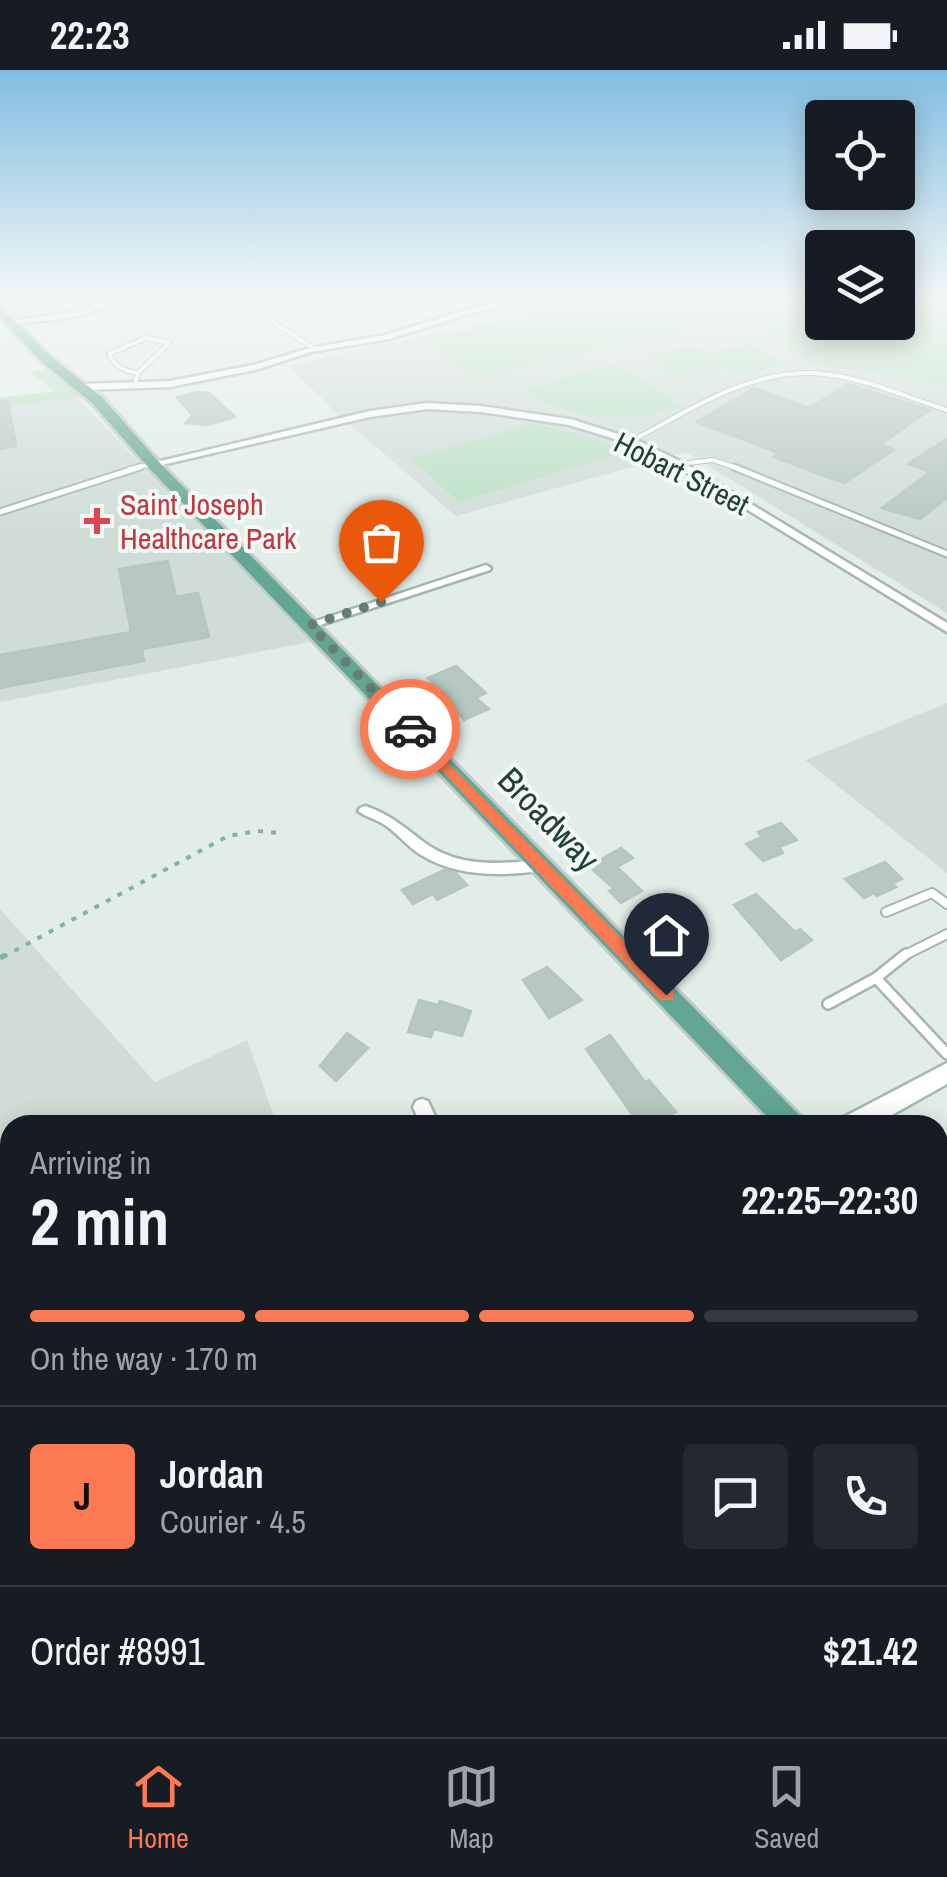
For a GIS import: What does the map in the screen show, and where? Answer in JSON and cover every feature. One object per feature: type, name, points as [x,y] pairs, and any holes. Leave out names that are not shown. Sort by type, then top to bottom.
[{"type":"main road","name":"Broadway","points":[[69,376],[782,1115]]},
{"type":"street","points":[[81,387],[161,383],[203,376]]},
{"type":"street","points":[[95,399],[134,385]]},
{"type":"street","name":"Hobart Street","points":[[153,464],[370,414],[428,406],[481,408],[570,422],[631,441],[679,464],[947,628]]},
{"type":"street","points":[[310,625],[486,568]]},
{"type":"street","points":[[365,811],[384,815],[427,852],[458,863],[487,870],[541,864]]},
{"type":"street","points":[[870,1115],[947,1073]]},
{"type":"street","points":[[422,1106],[426,1115]]},
{"type":"lane","points":[[134,385],[137,376]]},
{"type":"lane","points":[[631,441],[736,388],[782,376]]},
{"type":"lane","points":[[818,376],[838,377],[947,410]]},
{"type":"lane","points":[[679,464],[712,460],[729,465],[947,554]]},
{"type":"lane","points":[[0,512],[153,464]]},
{"type":"lane","points":[[886,912],[932,893],[947,904]]},
{"type":"lane","points":[[828,1004],[876,978],[898,958],[947,934]]},
{"type":"lane","points":[[876,978],[947,1054]]},
{"type":"path","points":[[0,958],[228,836],[278,832]]},
{"type":"shaded area","points":[[299,376],[947,376],[947,613],[686,452],[456,516]]},
{"type":"shaded area","name":"Saint Joseph Healthcare Park","points":[[69,389],[310,642],[0,702],[0,400]]},
{"type":"shaded area","points":[[947,703],[947,873],[805,760]]},
{"type":"shaded area","points":[[0,909],[155,1082],[247,1040],[273,1115],[0,1115]]},
{"type":"green space","points":[[36,376],[57,376],[80,396],[0,408],[0,398],[54,391]]},
{"type":"green space","points":[[574,376],[634,376],[683,406],[644,415],[602,417],[561,409],[526,390]]},
{"type":"green space","points":[[901,376],[947,376],[947,386]]},
{"type":"green space","points":[[532,424],[566,430],[628,451],[459,502],[411,458]]},
{"type":"building","points":[[848,384],[930,410],[881,444],[894,450],[844,483],[697,422],[754,388],[809,408]]},
{"type":"building","points":[[209,393],[235,417],[208,425],[186,423],[192,415],[177,397]]},
{"type":"building","points":[[0,401],[8,401],[16,446],[0,449]]},
{"type":"building","points":[[947,439],[947,498],[920,519],[882,508],[930,472],[908,464]]},
{"type":"building","points":[[168,561],[176,597],[198,593],[209,637],[142,649],[144,661],[0,688],[0,655],[131,632],[119,569]]},
{"type":"building","points":[[456,666],[486,693],[476,698],[489,709],[464,720],[428,678]]},
{"type":"building","points":[[781,823],[797,840],[779,847],[783,853],[763,861],[746,844],[762,837],[758,832]]},
{"type":"building","points":[[621,848],[633,858],[617,867],[642,891],[621,903],[609,891],[614,889],[593,870],[598,867],[595,863]]},
{"type":"building","points":[[885,862],[902,879],[892,884],[896,887],[877,896],[874,893],[864,898],[845,879]]},
{"type":"building","points":[[444,870],[456,873],[467,885],[437,900],[433,894],[413,904],[402,890]]},
{"type":"building","points":[[756,894],[795,932],[800,929],[812,940],[781,960],[734,905]]},
{"type":"building","points":[[547,967],[582,1000],[549,1018],[523,980]]},
{"type":"building","points":[[419,1000],[438,1005],[440,1001],[471,1011],[462,1036],[434,1029],[431,1037],[408,1032]]},
{"type":"building","points":[[347,1033],[368,1048],[336,1081],[320,1066]]},
{"type":"building","points":[[610,1035],[645,1082],[649,1080],[676,1112],[633,1115],[586,1049]]},
{"type":"way so far","points":[[381,602],[310,625],[410,729]]},
{"type":"place","name":"Saint Joseph Healthcare Park","points":[[97,521]]},
{"type":"route","points":[[410,729],[666,995]]}]
